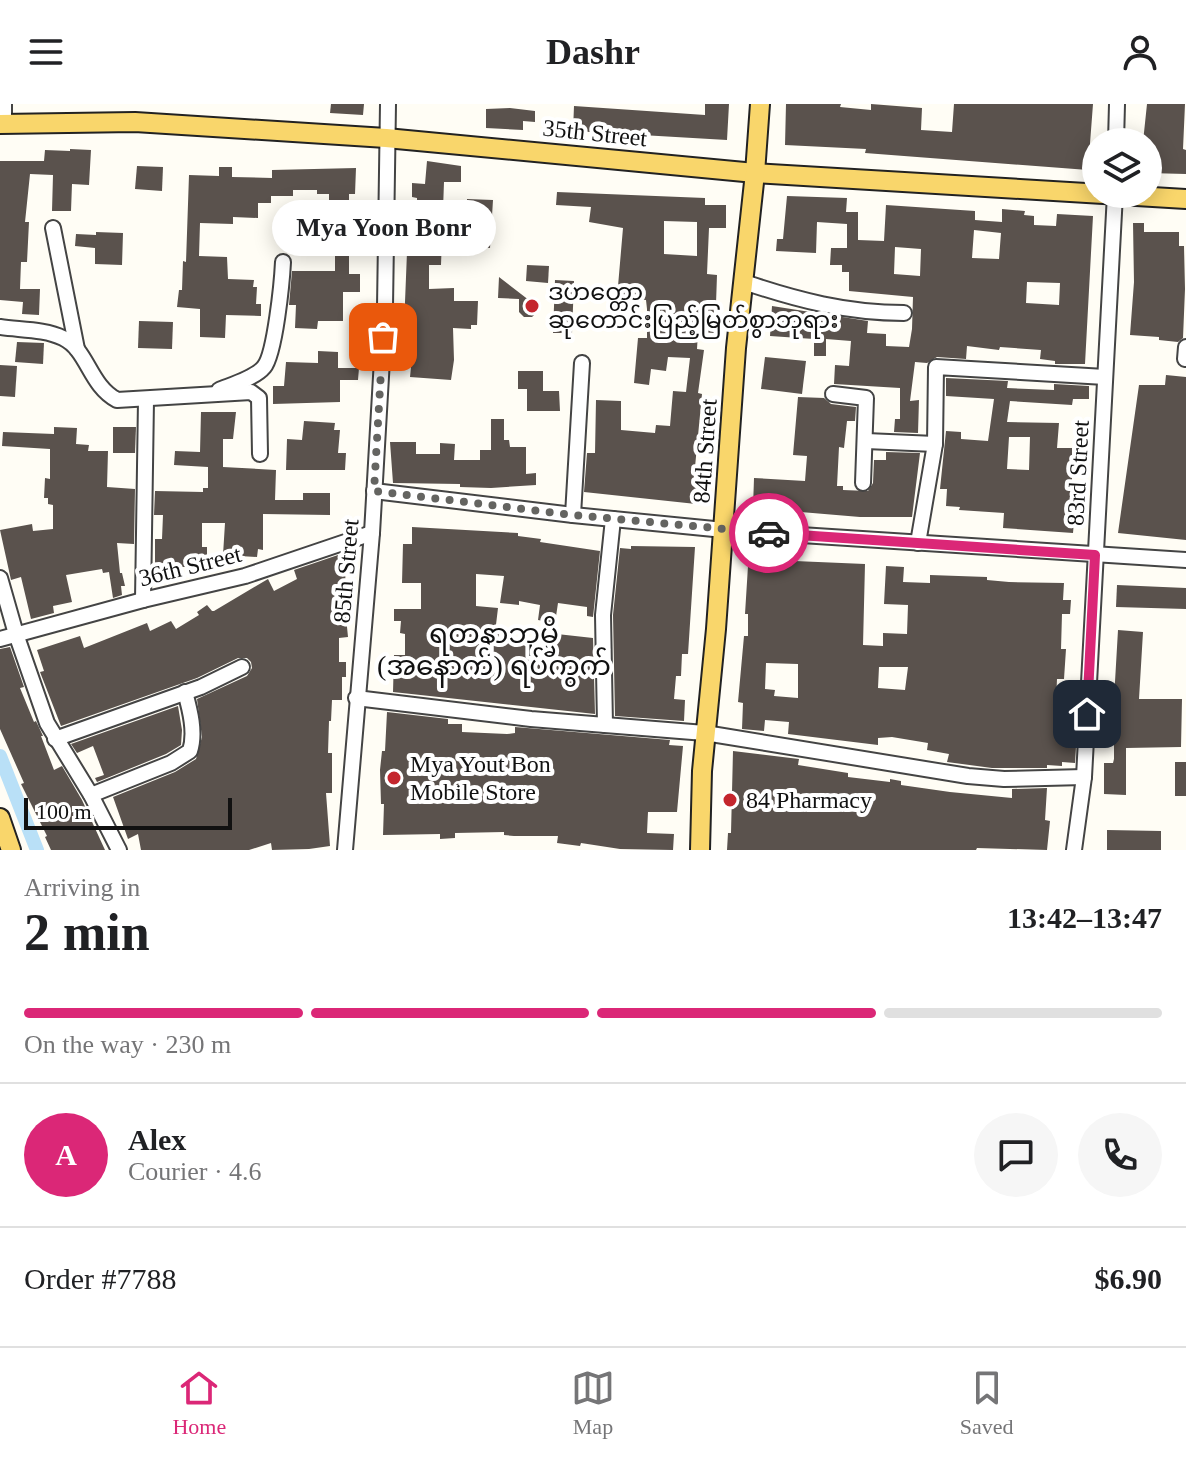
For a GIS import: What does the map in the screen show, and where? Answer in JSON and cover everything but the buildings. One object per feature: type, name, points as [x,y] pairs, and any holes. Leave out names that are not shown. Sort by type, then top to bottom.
[{"type":"main road","name":"84th Street","points":[[700,850],[705,733],[724,530],[736,348],[760,104]]},
{"type":"main road","name":"35th Street","points":[[2,124],[135,122],[386,138],[755,173],[1082,193]]},
{"type":"main road","name":"35th Street","points":[[1162,198],[1186,199]]},
{"type":"main road","points":[[0,819],[11,850]]},
{"type":"street","points":[[2,124],[4,104]]},
{"type":"street","name":"85th Street","points":[[345,850],[372,533],[385,307],[388,104]]},
{"type":"street","points":[[1116,128],[1117,104]]},
{"type":"street","name":"83rd Street","points":[[1074,850],[1084,777],[1114,208]]},
{"type":"street","points":[[53,228],[77,349]]},
{"type":"street","points":[[179,398],[208,394],[263,369],[270,356],[283,262]]},
{"type":"street","points":[[744,282],[832,308],[904,313]]},
{"type":"street","points":[[0,327],[54,334],[66,339],[77,349],[99,387],[117,400],[251,392],[259,398],[260,454]]},
{"type":"street","points":[[573,515],[582,363]]},
{"type":"street","points":[[918,543],[935,444],[936,367],[1105,377]]},
{"type":"street","points":[[833,394],[866,398],[863,483]]},
{"type":"street","points":[[143,600],[146,400]]},
{"type":"street","points":[[866,441],[935,444]]},
{"type":"street","points":[[374,491],[724,530],[1186,560]]},
{"type":"street","points":[[605,725],[603,615],[613,519]]},
{"type":"street","name":"36th Street","points":[[0,639],[245,576],[372,533]]},
{"type":"street","points":[[0,578],[35,693],[55,739],[91,795],[119,850]]},
{"type":"street","points":[[55,739],[185,692],[242,667]]},
{"type":"street","points":[[91,795],[162,767],[190,751],[193,743],[185,692]]},
{"type":"street","points":[[356,698],[531,719],[705,733],[968,776],[1004,779],[1084,777]]},
{"type":"waterway","points":[[0,756],[37,850]]},
{"type":"way so far","points":[[383,337],[374,491],[573,515],[769,533]]},
{"type":"place","name":"ဒဟတ္တော ဆုတောင်းပြည့်မြတ်စွာဘုရား","points":[[532,306]]},
{"type":"place","name":"Mya Yoon Bonr","points":[[383,337]]},
{"type":"place","name":"Mya Yout Bon Mobile Store","points":[[394,778]]},
{"type":"place","name":"84 Pharmacy","points":[[730,800]]},
{"type":"district","name":"ရတနာဘုမ္မိ (အနောက်) ရပ်ကွက်","points":[[494,649]]},
{"type":"route","points":[[769,533],[1095,555],[1087,714]]}]
